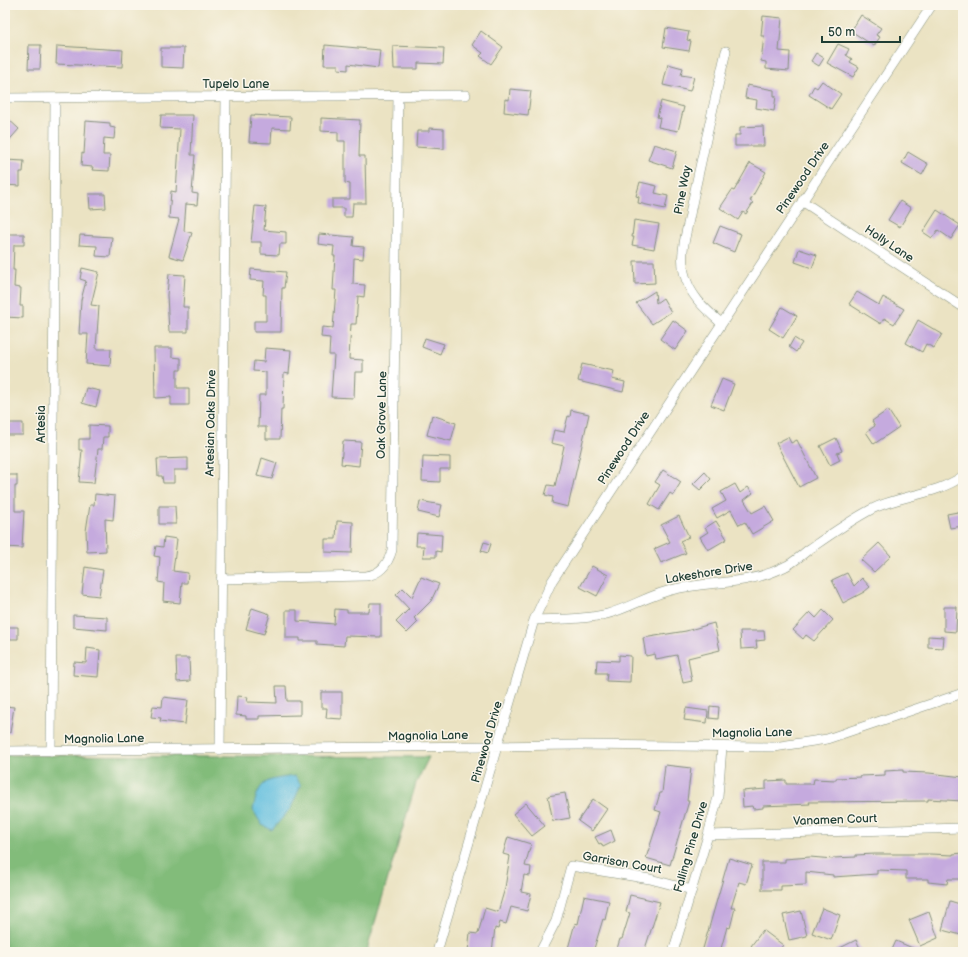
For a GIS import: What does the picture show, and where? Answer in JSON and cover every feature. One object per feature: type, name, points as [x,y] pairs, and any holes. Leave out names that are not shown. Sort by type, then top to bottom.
[{"type":"street","name":"Pinewood Drive","points":[[437,952],[534,620],[549,586],[932,5]]},
{"type":"street","name":"Pine Way","points":[[721,323],[704,308],[688,286],[683,270],[684,253],[700,168],[726,51]]},
{"type":"street","name":"Tupelo Lane","points":[[5,98],[466,94]]},
{"type":"street","name":"Oak Grove Lane","points":[[221,579],[366,576],[378,573],[383,569],[390,558],[392,550],[398,95]]},
{"type":"street","name":"Artesian Oaks Drive","points":[[220,750],[226,96]]},
{"type":"street","name":"Artesia","points":[[51,752],[55,98]]},
{"type":"street","name":"Holly Lane","points":[[802,201],[963,307]]},
{"type":"street","name":"Lakeshore Drive","points":[[534,620],[583,618],[606,614],[674,589],[761,577],[785,567],[842,526],[873,509],[895,499],[932,491],[956,481],[963,476]]},
{"type":"street","name":"Magnolia Lane","points":[[5,751],[51,752],[579,745],[774,747],[827,739],[963,693]]},
{"type":"street","name":"Falling Pine Drive","points":[[673,952],[718,797],[722,746]]},
{"type":"street","name":"Vanamen Court","points":[[708,835],[963,828]]},
{"type":"street","name":"Garrison Court","points":[[540,952],[556,921],[571,866],[650,878],[692,890]]},
{"type":"green space","points":[[5,755],[429,757],[416,783],[368,946],[368,952],[5,952]]},
{"type":"water","points":[[295,776],[301,785],[291,808],[272,830],[262,825],[253,810],[255,800],[261,787],[271,780]]},
{"type":"building","points":[[861,15],[881,28],[876,35],[880,37],[874,46],[851,31]]},
{"type":"building","points":[[763,16],[782,18],[779,51],[790,52],[789,71],[766,69],[766,62],[761,61],[764,36],[761,36]]},
{"type":"building","points":[[666,28],[689,32],[687,40],[691,41],[689,51],[663,47]]},
{"type":"building","points":[[481,31],[503,47],[491,64],[480,56],[483,53],[472,45]]},
{"type":"building","points":[[838,44],[849,49],[846,55],[852,59],[850,62],[859,67],[853,77],[827,63]]},
{"type":"building","points":[[29,45],[41,45],[40,69],[28,69]]},
{"type":"building","points":[[325,45],[380,50],[378,68],[348,64],[348,70],[338,69],[338,65],[324,65]]},
{"type":"building","points":[[57,46],[123,50],[122,67],[56,64]]},
{"type":"building","points":[[393,46],[444,48],[443,64],[418,63],[418,69],[394,69]]},
{"type":"building","points":[[161,48],[184,48],[183,68],[161,67]]},
{"type":"building","points":[[816,53],[824,58],[819,66],[811,61]]},
{"type":"building","points":[[668,64],[683,68],[681,75],[694,77],[690,91],[663,85]]},
{"type":"building","points":[[822,81],[841,94],[831,109],[809,95],[814,86],[817,88]]},
{"type":"building","points":[[747,85],[774,90],[774,96],[776,96],[774,111],[756,108],[757,100],[745,98]]},
{"type":"building","points":[[510,89],[531,91],[528,115],[504,112],[505,99],[509,100]]},
{"type":"building","points":[[661,101],[684,107],[678,131],[658,127],[660,118],[657,117]]},
{"type":"building","points":[[161,115],[193,115],[191,155],[195,155],[192,193],[198,194],[197,205],[186,204],[184,231],[192,233],[183,260],[169,256],[179,219],[169,218],[171,191],[176,192],[180,129],[160,128]]},
{"type":"building","points":[[251,115],[291,117],[290,129],[272,128],[271,143],[249,142]]},
{"type":"building","points":[[5,116],[19,129],[5,145]]},
{"type":"building","points":[[321,118],[360,120],[359,156],[365,156],[366,203],[353,203],[352,217],[344,217],[344,208],[332,208],[332,199],[350,199],[350,184],[345,183],[345,141],[338,141],[338,132],[321,131]]},
{"type":"building","points":[[86,121],[110,123],[110,127],[115,128],[114,139],[104,138],[103,155],[110,155],[109,171],[92,170],[93,167],[81,166],[82,153],[84,154]]},
{"type":"building","points":[[763,126],[764,146],[735,146],[735,135],[740,135],[740,127]]},
{"type":"building","points":[[429,128],[444,129],[444,149],[416,147],[417,131],[429,131]]},
{"type":"building","points":[[654,144],[677,151],[672,168],[648,160]]},
{"type":"building","points":[[908,152],[928,164],[922,175],[902,163]]},
{"type":"building","points":[[5,160],[24,161],[23,172],[20,172],[20,186],[5,185]]},
{"type":"building","points":[[750,163],[766,172],[750,201],[753,203],[746,214],[743,212],[738,220],[720,208],[732,190],[734,191]]},
{"type":"building","points":[[640,182],[657,186],[655,193],[668,196],[665,209],[638,203],[639,197],[636,196]]},
{"type":"building","points":[[89,194],[105,194],[106,208],[90,209]]},
{"type":"building","points":[[900,201],[911,208],[900,227],[888,220]]},
{"type":"building","points":[[255,206],[266,207],[264,230],[286,232],[286,244],[280,244],[279,255],[261,254],[261,242],[251,242]]},
{"type":"building","points":[[937,210],[960,225],[951,239],[938,230],[932,238],[923,232]]},
{"type":"building","points":[[634,220],[659,224],[654,249],[632,245],[634,237],[632,237]]},
{"type":"building","points":[[720,226],[741,234],[734,252],[713,243]]},
{"type":"building","points":[[5,234],[24,234],[24,245],[14,245],[13,270],[15,270],[14,287],[21,288],[20,306],[23,306],[23,318],[5,317]]},
{"type":"building","points":[[319,234],[354,237],[353,246],[364,247],[363,259],[354,258],[353,284],[365,285],[364,297],[358,296],[356,324],[351,324],[349,359],[363,360],[363,372],[355,372],[354,398],[331,397],[334,355],[329,355],[330,338],[321,337],[322,327],[333,328],[336,290],[333,290],[335,256],[333,256],[334,246],[318,244]]},
{"type":"building","points":[[80,235],[112,237],[110,257],[96,256],[97,246],[79,245]]},
{"type":"building","points":[[799,249],[817,255],[812,268],[795,262]]},
{"type":"building","points":[[634,261],[654,261],[655,283],[635,284]]},
{"type":"building","points":[[82,268],[99,272],[91,305],[99,306],[96,349],[111,349],[110,366],[86,364],[88,334],[79,334],[81,300],[86,281],[80,279]]},
{"type":"building","points":[[251,269],[286,272],[284,288],[282,288],[281,332],[254,332],[254,321],[266,321],[266,295],[263,295],[264,281],[250,280]]},
{"type":"building","points":[[169,274],[185,275],[183,307],[188,307],[188,332],[169,332],[167,295]]},
{"type":"building","points":[[655,291],[656,303],[663,298],[671,312],[652,324],[636,303]]},
{"type":"building","points":[[857,292],[879,305],[883,297],[904,309],[894,324],[884,318],[881,324],[849,304]]},
{"type":"building","points":[[782,307],[797,316],[783,338],[769,329]]},
{"type":"building","points":[[673,320],[688,331],[675,350],[660,339]]},
{"type":"building","points":[[918,320],[942,334],[934,348],[926,344],[922,352],[906,343]]},
{"type":"building","points":[[425,338],[444,344],[440,354],[422,347]]},
{"type":"building","points":[[794,338],[802,343],[796,352],[789,347]]},
{"type":"building","points":[[154,348],[172,348],[172,357],[181,358],[181,370],[177,370],[177,388],[189,388],[189,405],[171,405],[171,397],[155,398]]},
{"type":"building","points":[[265,348],[291,350],[289,374],[284,373],[280,439],[266,439],[266,427],[258,427],[259,395],[266,395],[266,372],[253,371],[254,361],[264,362]]},
{"type":"building","points":[[582,364],[614,371],[612,379],[625,382],[623,392],[578,381]]},
{"type":"building","points":[[722,379],[734,384],[724,410],[711,405]]},
{"type":"building","points":[[86,388],[100,391],[96,407],[82,403]]},
{"type":"building","points":[[571,410],[589,414],[568,507],[552,503],[553,497],[545,495],[548,485],[555,486],[564,446],[551,443],[554,430],[564,432]]},
{"type":"building","points":[[888,410],[899,427],[874,444],[866,432],[875,426],[872,421]]},
{"type":"building","points":[[432,415],[456,423],[451,441],[427,435]]},
{"type":"building","points":[[5,423],[23,423],[23,435],[5,435]]},
{"type":"building","points":[[89,425],[108,426],[108,437],[103,437],[102,449],[98,449],[94,483],[79,482],[82,450],[79,450],[79,439],[89,439]]},
{"type":"building","points":[[788,437],[791,443],[797,440],[816,478],[799,487],[776,443]]},
{"type":"building","points":[[836,438],[842,451],[837,453],[840,460],[830,465],[820,446]]},
{"type":"building","points":[[343,441],[361,442],[359,466],[341,464]]},
{"type":"building","points":[[423,456],[450,457],[450,469],[440,469],[440,482],[422,481]]},
{"type":"building","points":[[188,458],[188,470],[174,470],[174,483],[163,483],[162,476],[158,476],[157,459]]},
{"type":"building","points":[[262,458],[277,463],[272,479],[257,476]]},
{"type":"building","points":[[663,470],[681,482],[673,495],[670,493],[659,510],[649,504],[660,485],[655,482]]},
{"type":"building","points":[[705,472],[711,479],[700,490],[693,484]]},
{"type":"building","points":[[5,475],[17,475],[17,486],[15,486],[15,511],[24,511],[22,548],[5,547]]},
{"type":"building","points":[[735,484],[740,493],[748,487],[753,493],[744,500],[752,513],[765,506],[774,521],[752,534],[745,522],[739,525],[731,510],[717,518],[712,509],[726,501],[721,492]]},
{"type":"building","points":[[95,494],[115,496],[113,520],[105,519],[106,551],[87,552],[86,531],[90,505],[94,505]]},
{"type":"building","points":[[420,501],[442,505],[439,517],[418,512]]},
{"type":"building","points":[[159,506],[175,506],[176,524],[159,524]]},
{"type":"building","points":[[963,511],[963,526],[950,528],[947,514]]},
{"type":"building","points":[[679,516],[689,537],[680,541],[686,553],[661,563],[654,549],[670,542],[661,525]]},
{"type":"building","points":[[337,521],[353,522],[352,553],[325,552],[325,539],[336,539]]},
{"type":"building","points":[[716,521],[727,539],[708,550],[700,537],[708,532],[705,528]]},
{"type":"building","points":[[417,533],[442,535],[441,552],[436,551],[436,557],[423,557],[424,546],[416,546]]},
{"type":"building","points":[[164,537],[177,539],[173,571],[188,573],[187,583],[182,583],[180,603],[163,601],[164,583],[158,582],[160,557],[154,556],[156,546],[163,547]]},
{"type":"building","points":[[484,542],[491,544],[488,553],[481,551]]},
{"type":"building","points":[[879,543],[891,556],[874,572],[861,560]]},
{"type":"building","points":[[592,566],[608,575],[597,596],[580,587]]},
{"type":"building","points":[[85,567],[103,570],[99,596],[82,594]]},
{"type":"building","points":[[847,573],[854,586],[862,578],[870,587],[864,592],[843,603],[832,580]]},
{"type":"building","points":[[421,577],[439,584],[431,601],[414,618],[418,622],[407,633],[396,622],[409,609],[396,595],[403,588],[412,597]]},
{"type":"building","points":[[370,603],[381,603],[381,637],[345,636],[344,646],[317,644],[317,641],[300,641],[300,638],[286,638],[286,610],[297,610],[297,621],[334,624],[335,609],[347,610],[347,612],[369,612]]},
{"type":"building","points":[[944,607],[957,607],[956,632],[944,631]]},
{"type":"building","points":[[252,608],[270,614],[264,634],[246,629]]},
{"type":"building","points":[[823,610],[833,620],[814,641],[806,635],[803,639],[793,630],[810,612],[816,618]]},
{"type":"building","points":[[73,615],[107,617],[107,630],[73,627]]},
{"type":"building","points":[[714,623],[720,650],[688,658],[692,681],[683,683],[677,655],[656,659],[655,654],[646,656],[643,638],[686,631]]},
{"type":"building","points":[[5,627],[18,627],[18,639],[5,639]]},
{"type":"building","points":[[740,631],[764,631],[765,640],[756,641],[757,648],[741,649]]},
{"type":"building","points":[[928,636],[944,637],[943,648],[928,647]]},
{"type":"building","points":[[87,648],[100,650],[98,677],[73,675],[74,662],[86,663]]},
{"type":"building","points":[[619,655],[631,656],[630,682],[606,681],[607,673],[596,673],[597,660],[619,661]]},
{"type":"building","points":[[176,658],[189,658],[190,681],[177,682]]},
{"type":"building","points":[[276,686],[286,686],[287,701],[300,701],[300,715],[259,716],[259,719],[246,719],[246,716],[236,715],[237,696],[248,697],[247,702],[277,703]]},
{"type":"building","points":[[321,692],[342,692],[342,719],[326,718],[327,708],[321,708]]},
{"type":"building","points":[[163,697],[188,700],[185,724],[160,721],[161,718],[151,717],[153,706],[162,707]]},
{"type":"building","points":[[5,706],[14,707],[10,733],[5,733]]},
{"type":"building","points":[[710,706],[719,707],[718,719],[709,718]]},
{"type":"building","points":[[686,708],[708,711],[707,723],[684,720]]},
{"type":"building","points":[[665,765],[691,768],[687,801],[689,801],[670,865],[646,858],[661,812],[655,810],[660,793],[662,793]]},
{"type":"building","points":[[903,770],[903,772],[963,777],[963,801],[928,799],[928,801],[809,802],[810,804],[763,806],[763,808],[753,809],[752,806],[743,807],[742,791],[766,789],[766,781],[786,780],[786,784],[813,784],[814,779],[836,780],[836,778],[885,775],[885,771]]},
{"type":"building","points":[[565,793],[570,818],[553,821],[548,796]]},
{"type":"building","points":[[593,799],[607,809],[592,831],[578,821]]},
{"type":"building","points":[[526,803],[545,826],[532,836],[513,814]]},
{"type":"building","points":[[611,830],[615,841],[603,847],[601,843],[599,844],[595,837]]},
{"type":"building","points":[[508,837],[531,844],[525,866],[531,867],[530,876],[524,875],[521,892],[531,894],[527,911],[511,907],[506,924],[500,922],[498,929],[495,928],[492,952],[468,951],[470,933],[478,934],[485,908],[498,912],[505,888],[510,856],[503,854]]},
{"type":"building","points":[[963,853],[963,879],[948,879],[947,884],[928,882],[928,879],[906,879],[906,871],[877,870],[877,874],[833,877],[833,875],[806,872],[806,885],[781,886],[781,890],[762,890],[762,862],[785,862],[785,859],[810,857],[833,859],[856,857],[856,855],[875,854],[953,855]]},
{"type":"building","points":[[729,858],[752,865],[746,884],[739,882],[731,908],[735,908],[730,928],[727,927],[720,952],[702,952]]},
{"type":"building","points":[[630,895],[660,902],[644,952],[616,952],[620,939],[622,939],[630,913],[626,912]]},
{"type":"building","points":[[584,896],[609,901],[605,920],[603,919],[593,952],[567,952],[575,923],[578,924]]},
{"type":"building","points":[[950,901],[963,905],[963,927],[961,935],[942,930]]},
{"type":"building","points":[[822,908],[840,915],[831,940],[812,933]]},
{"type":"building","points":[[801,911],[807,936],[789,940],[783,915]]},
{"type":"building","points":[[929,912],[938,938],[920,946],[909,920]]},
{"type":"building","points":[[763,930],[783,945],[778,952],[759,952],[751,946]]},
{"type":"building","points":[[856,940],[862,952],[832,952]]},
{"type":"building","points":[[896,941],[922,952],[891,952]]}]
